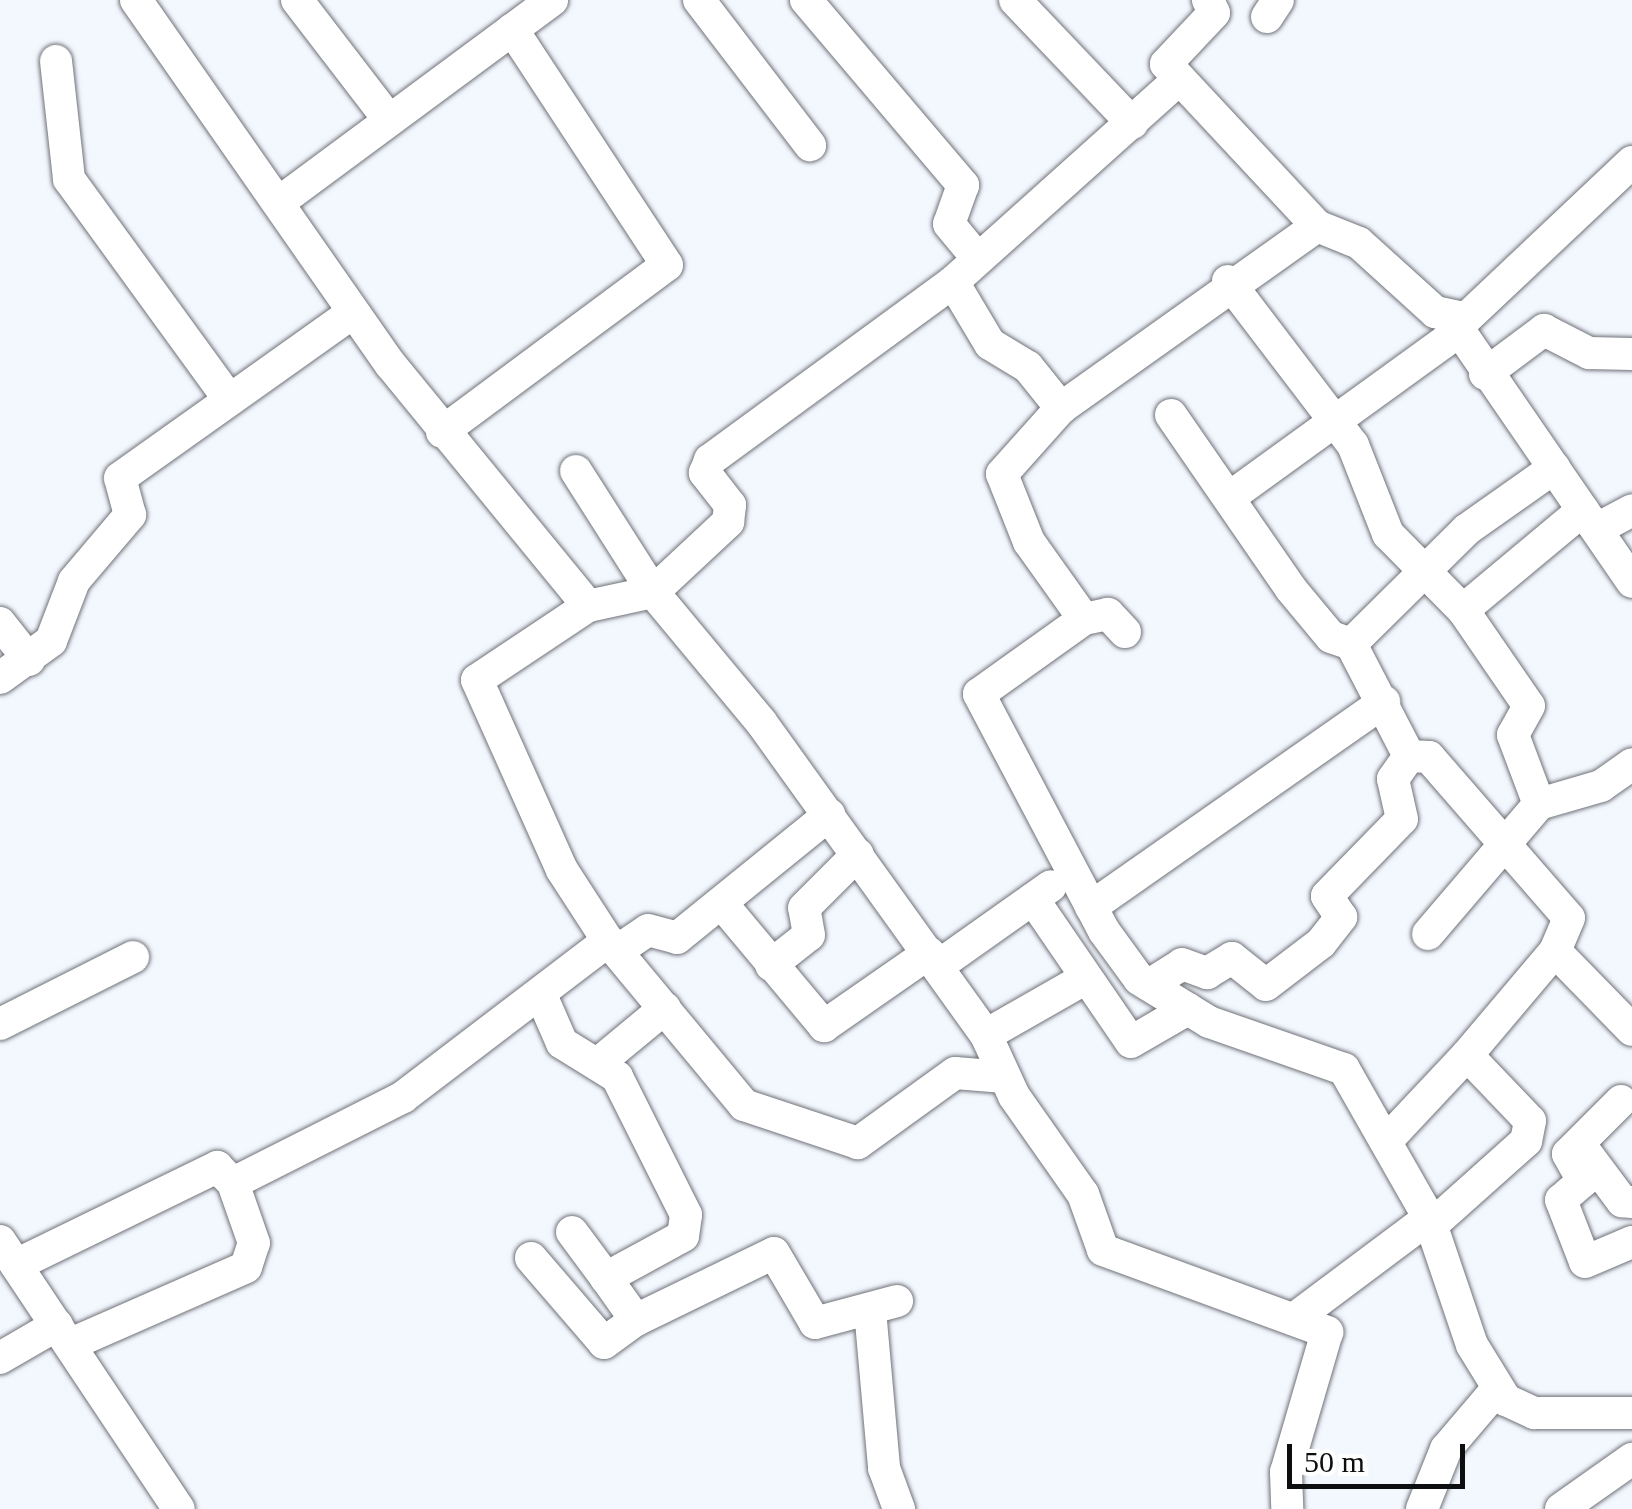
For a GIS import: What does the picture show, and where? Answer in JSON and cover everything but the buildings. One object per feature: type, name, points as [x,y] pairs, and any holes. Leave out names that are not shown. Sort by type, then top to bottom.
[{"type":"street","points":[[136,0],[352,313],[442,432],[588,606]]},
{"type":"street","points":[[297,0],[389,120]]},
{"type":"street","points":[[278,203],[552,0]]},
{"type":"street","points":[[699,0],[810,145]]},
{"type":"street","points":[[806,0],[964,185],[950,224],[978,259]]},
{"type":"street","points":[[1014,0],[1132,123]]},
{"type":"street","points":[[1208,0],[1210,18],[1166,62],[1317,226],[1359,244],[1435,312],[1458,325],[1485,374],[1632,582]]},
{"type":"street","points":[[442,432],[667,265],[512,29]]},
{"type":"street","points":[[56,62],[69,178],[229,399]]},
{"type":"street","points":[[1004,1077],[955,1073],[872,1140],[835,1142],[744,1105],[612,946],[536,827],[476,680],[588,606],[654,592],[728,522],[730,504],[704,473],[710,460],[953,282],[1180,78]]},
{"type":"street","points":[[1230,496],[1458,325],[1632,162]]},
{"type":"street","points":[[1084,619],[1029,542],[1002,474],[1061,408],[1228,282],[1317,226]]},
{"type":"street","points":[[953,282],[990,344],[1038,376],[1061,408]]},
{"type":"street","points":[[1228,282],[1334,418],[1388,534],[1421,576],[1463,610],[1528,706],[1513,734],[1539,804]]},
{"type":"street","points":[[0,678],[29,660],[61,626],[74,581],[130,515],[120,478],[352,313]]},
{"type":"street","points":[[1485,374],[1544,330],[1589,353],[1632,354]]},
{"type":"street","points":[[1171,414],[1291,589],[1331,637],[1351,644],[1410,756]]},
{"type":"street","points":[[1351,644],[1466,530],[1554,468]]},
{"type":"street","points":[[576,471],[654,592],[829,815],[986,1034],[1004,1077],[1083,1194],[1103,1250],[1298,1316],[1328,1337],[1286,1472],[1287,1509]]},
{"type":"street","points":[[1463,610],[1590,520],[1632,510]]},
{"type":"street","points":[[1125,632],[1108,614],[1084,619],[979,694],[1090,907],[1149,985],[1220,1026],[1333,1059],[1390,1137],[1430,1222],[1497,1389],[1534,1413],[1632,1413]]},
{"type":"street","points":[[0,623],[29,660]]},
{"type":"street","points":[[1090,907],[1384,702]]},
{"type":"street","points":[[1390,1137],[1467,1055],[1555,951],[1569,918],[1429,757],[1410,756]]},
{"type":"street","points":[[1220,1026],[1321,943],[1341,916],[1327,896],[1402,819],[1393,779],[1410,756]]},
{"type":"street","points":[[1428,934],[1539,804],[1601,786],[1632,764]]},
{"type":"street","points":[[233,1183],[403,1098],[612,946],[648,930],[677,938],[723,905],[829,815]]},
{"type":"street","points":[[771,966],[809,935],[804,908],[858,854]]},
{"type":"street","points":[[723,905],[771,966],[829,1026],[1071,872]]},
{"type":"street","points":[[1034,899],[1084,979],[1132,1042],[1188,1009]]},
{"type":"street","points":[[1555,951],[1632,1030]]},
{"type":"street","points":[[0,1024],[133,957]]},
{"type":"street","points":[[1149,985],[1182,964],[1206,973],[1232,958],[1266,986]]},
{"type":"street","points":[[986,1034],[1084,979]]},
{"type":"street","points":[[541,995],[562,1043],[601,1061],[689,1223],[683,1236],[606,1278]]},
{"type":"street","points":[[601,1061],[664,1008]]},
{"type":"street","points":[[1298,1316],[1430,1222],[1532,1128],[1467,1055]]},
{"type":"street","points":[[1621,1101],[1567,1156],[1582,1183],[1560,1200],[1573,1222],[1570,1240],[1588,1264],[1632,1242]]},
{"type":"street","points":[[1581,1146],[1622,1202],[1632,1202]]},
{"type":"street","points":[[0,1358],[64,1335],[253,1260],[233,1183],[217,1168],[8,1253],[64,1335],[179,1509]]},
{"type":"street","points":[[572,1232],[636,1320]]},
{"type":"street","points":[[531,1258],[604,1343],[636,1320],[774,1253],[815,1323],[883,1305],[884,1468],[899,1509]]},
{"type":"street","points":[[1422,1509],[1446,1450],[1497,1389]]},
{"type":"street","points":[[1561,1509],[1632,1459]]}]
